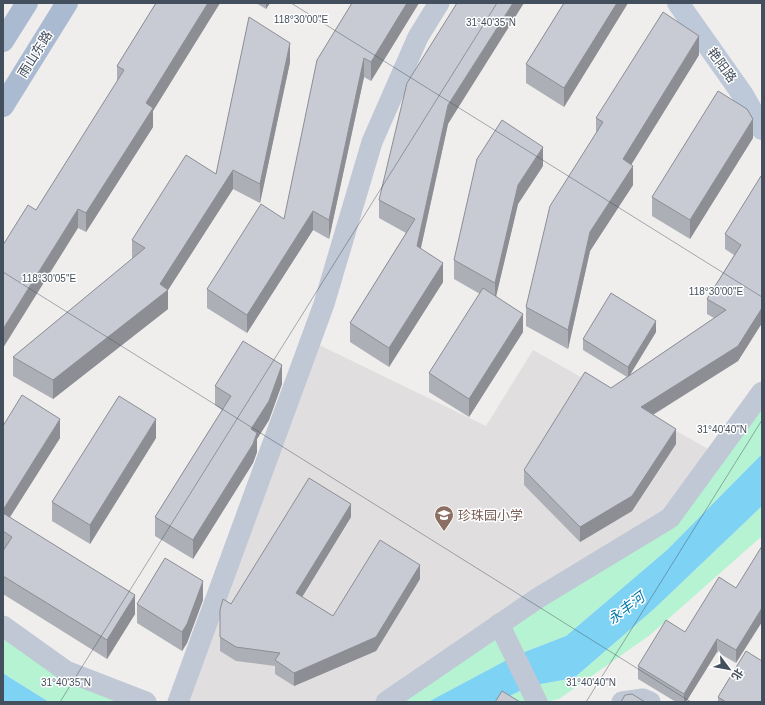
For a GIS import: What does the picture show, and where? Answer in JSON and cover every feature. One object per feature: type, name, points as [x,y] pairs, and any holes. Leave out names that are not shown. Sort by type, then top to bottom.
[{"type":"main road","points":[[3,41],[27,3]]},
{"type":"main road","name":"雨山东路","points":[[3,106],[67,3]]},
{"type":"street","points":[[178,702],[324,304],[372,142],[418,37],[439,3]]},
{"type":"street","name":"艳阳路","points":[[678,3],[743,95],[762,129]]},
{"type":"street","points":[[386,702],[538,598],[670,518],[762,392]]},
{"type":"street","points":[[499,624],[534,694]]},
{"type":"street","points":[[3,626],[66,671],[146,702]]},
{"type":"street","points":[[622,702],[642,699],[650,702]]},
{"type":"shaded area","name":"珍珠园小学","points":[[311,341],[486,426],[533,350],[717,454],[670,518],[386,702],[178,702]]},
{"type":"green space","points":[[762,392],[762,454],[667,550],[566,636],[514,656],[428,702],[386,702],[670,518]]},
{"type":"green space","points":[[762,506],[762,536],[650,635],[559,699],[544,702],[497,702],[530,686],[574,678],[654,609]]},
{"type":"green space","points":[[3,626],[146,702],[49,702],[3,673]]},
{"type":"water","name":"永丰河","points":[[762,454],[762,506],[654,609],[574,678],[530,686],[497,702],[428,702],[514,656],[566,636],[667,550]]},
{"type":"water","points":[[3,673],[9,677],[49,702],[3,702]]},
{"type":"building","points":[[156,3],[208,3],[146,103],[153,108],[86,213],[78,209],[3,329],[3,245],[28,205],[36,210],[124,70],[117,66]]},
{"type":"building","points":[[352,3],[407,3],[371,62],[364,58],[329,220],[313,211],[247,315],[207,289],[261,204],[284,219],[317,60]]},
{"type":"building","points":[[457,3],[513,3],[448,105],[417,246],[443,263],[389,348],[350,323],[415,219],[379,200],[407,83]]},
{"type":"building","points":[[564,3],[617,3],[564,88],[526,64]]},
{"type":"building","points":[[663,12],[699,36],[623,159],[633,166],[590,232],[568,330],[526,307],[550,206],[603,122],[596,118]]},
{"type":"building","points":[[249,17],[290,43],[260,184],[233,170],[160,284],[168,290],[53,380],[13,357],[145,248],[132,240],[186,155],[216,174]]},
{"type":"building","points":[[718,91],[747,109],[753,119],[690,220],[652,197]]},
{"type":"building","points":[[502,120],[543,147],[518,185],[495,283],[454,260],[477,159]]},
{"type":"building","points":[[761,176],[762,308],[738,346],[641,407],[676,429],[632,496],[580,527],[524,470],[585,372],[611,388],[726,310],[707,299],[741,245],[725,234]]},
{"type":"building","points":[[483,288],[523,314],[469,399],[429,373]]},
{"type":"building","points":[[611,293],[656,321],[628,367],[583,339]]},
{"type":"building","points":[[243,341],[282,365],[269,401],[251,429],[257,433],[253,444],[193,540],[155,517],[231,396],[215,386]]},
{"type":"building","points":[[22,395],[60,419],[3,510],[3,426]]},
{"type":"building","points":[[119,396],[156,419],[90,525],[52,502]]},
{"type":"building","points":[[309,478],[351,504],[296,593],[333,616],[380,540],[420,565],[376,637],[294,673],[275,660],[280,653],[236,647],[220,637],[220,610],[223,599],[231,604]]},
{"type":"building","points":[[3,513],[135,595],[107,640],[3,576],[3,551],[12,537],[3,531]]},
{"type":"building","points":[[762,546],[762,608],[736,650],[717,639],[684,694],[638,666],[666,620],[685,632],[719,577],[736,588]]},
{"type":"building","points":[[165,558],[203,581],[187,624],[182,632],[137,604]]},
{"type":"building","points":[[746,651],[762,661],[762,702],[726,702],[718,697]]},
{"type":"building","points":[[502,691],[520,702],[495,702]]},
{"type":"building","points":[[632,694],[645,702],[621,702],[625,695]]},
{"type":"place","name":"珍珠园小学","points":[[444,532]]}]
